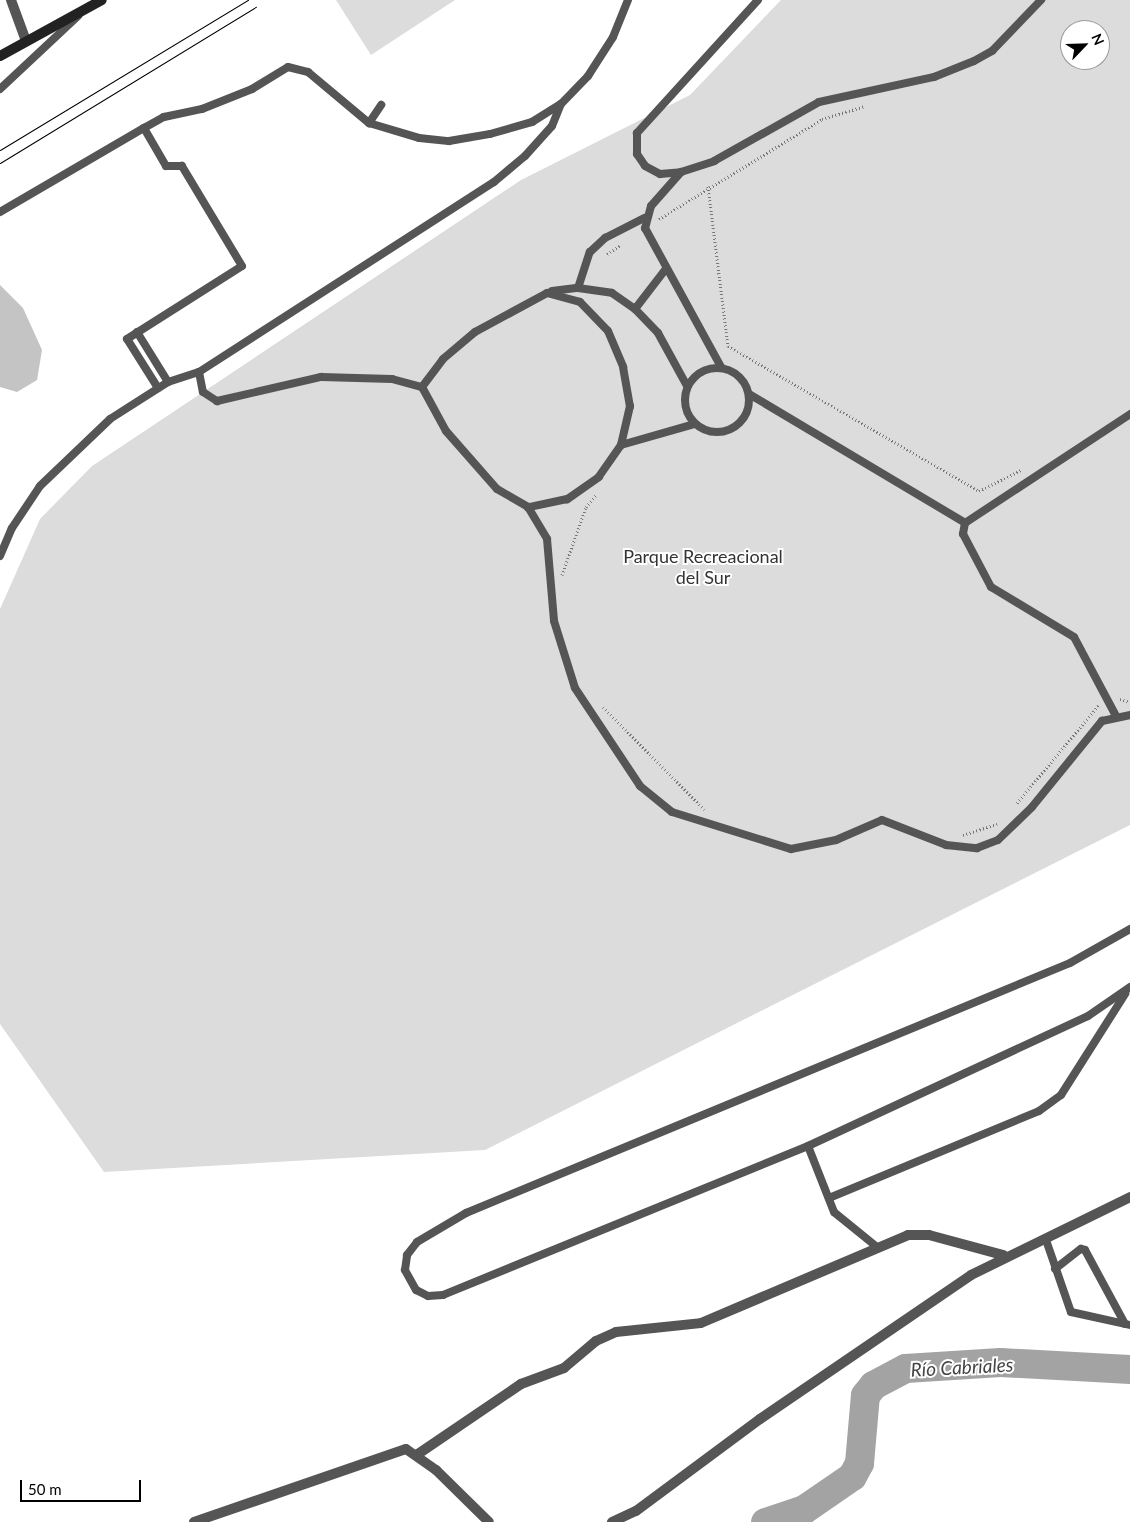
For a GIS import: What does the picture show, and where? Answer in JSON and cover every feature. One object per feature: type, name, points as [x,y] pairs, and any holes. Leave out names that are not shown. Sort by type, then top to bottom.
[{"type":"street","points":[[11,0],[26,41]]},
{"type":"street","points":[[0,56],[102,0]]},
{"type":"street","points":[[612,1522],[636,1511],[760,1419],[1003,1255],[1046,1240],[1130,1197]]},
{"type":"street","points":[[418,1454],[521,1384],[564,1368],[596,1341],[616,1332],[701,1323],[908,1235],[929,1235],[1003,1255]]},
{"type":"street","points":[[194,1522],[406,1449],[418,1454],[489,1522]]},
{"type":"lane","points":[[0,212],[164,116],[202,109],[252,89],[293,67],[308,72],[369,123],[402,135],[450,141],[532,122],[561,104],[588,76],[613,37],[628,0]]},
{"type":"lane","points":[[758,0],[636,133],[637,154],[645,166],[660,174],[681,172],[714,161],[819,102],[934,77],[974,61],[992,51],[1041,0]]},
{"type":"lane","points":[[0,89],[85,10]]},
{"type":"lane","points":[[0,556],[36,493],[73,450],[158,388],[168,382],[198,372],[494,182],[552,126],[561,104]]},
{"type":"lane","points":[[369,123],[381,105]]},
{"type":"lane","points":[[144,128],[166,166],[182,166],[242,266],[127,339],[158,388]]},
{"type":"lane","points":[[578,288],[590,252],[605,238],[644,218],[681,172]]},
{"type":"lane","points":[[644,218],[645,228],[665,270],[721,367],[739,376],[749,394],[965,523]]},
{"type":"lane","points":[[635,309],[665,270]]},
{"type":"lane","points":[[422,387],[443,359],[475,332],[548,293],[578,288],[612,293],[635,309],[658,333],[687,386]]},
{"type":"lane","points":[[528,508],[567,499],[599,477],[621,445],[630,406],[623,367],[608,331],[580,302],[548,293]]},
{"type":"lane","points":[[137,332],[168,382]]},
{"type":"lane","points":[[721,367],[701,371],[687,386],[684,406],[694,424],[713,433],[733,429],[746,414],[749,394]]},
{"type":"lane","points":[[198,372],[204,392],[217,401],[321,377],[392,379],[422,387],[446,431],[497,489],[528,508],[547,539],[554,621],[575,688],[640,786],[672,812],[791,849],[836,840],[882,820],[946,845],[977,848],[998,840],[1058,778],[1102,722],[1116,716],[1130,715]]},
{"type":"lane","points":[[965,523],[1130,414]]},
{"type":"lane","points":[[621,445],[694,424]]},
{"type":"lane","points":[[965,523],[966,546],[991,587],[1074,637],[1106,703],[1116,716]]},
{"type":"lane","points":[[1128,991],[808,1146],[443,1296],[428,1296],[416,1290],[405,1270],[407,1255],[417,1242],[466,1213],[1070,963],[1130,929]]},
{"type":"lane","points":[[828,1198],[1039,1111],[1061,1095],[1128,991]]},
{"type":"lane","points":[[808,1146],[834,1212],[852,1231],[877,1247]]},
{"type":"lane","points":[[1046,1240],[1071,1312],[1127,1324]]},
{"type":"lane","points":[[1055,1269],[1081,1249],[1085,1250],[1127,1324]]},
{"type":"path","points":[[583,270],[708,186],[822,119],[868,105]]},
{"type":"path","points":[[708,186],[728,346],[979,492],[1030,466]]},
{"type":"path","points":[[562,586],[586,507],[604,485]]},
{"type":"path","points":[[595,699],[711,816]]},
{"type":"path","points":[[1013,808],[1096,706],[1106,703],[1130,702]]},
{"type":"path","points":[[957,836],[1001,823]]},
{"type":"green space","points":[[336,0],[455,0],[371,55]]},
{"type":"green space","name":"Parque Recreacional del Sur","points":[[781,0],[1130,0],[1130,825],[485,1150],[104,1172],[0,1024],[0,609],[40,519],[92,466],[521,180],[690,95]]},
{"type":"building","points":[[0,285],[23,308],[42,350],[37,380],[17,392],[0,387]]},
{"type":"waterway","name":"Río Cabriales","points":[[765,1522],[804,1509],[852,1476],[859,1463],[865,1395],[873,1385],[905,1368],[1000,1362],[1130,1369]]},
{"type":"tram line","points":[[0,150],[248,0]]},
{"type":"tram line","points":[[0,163],[256,7]]}]
